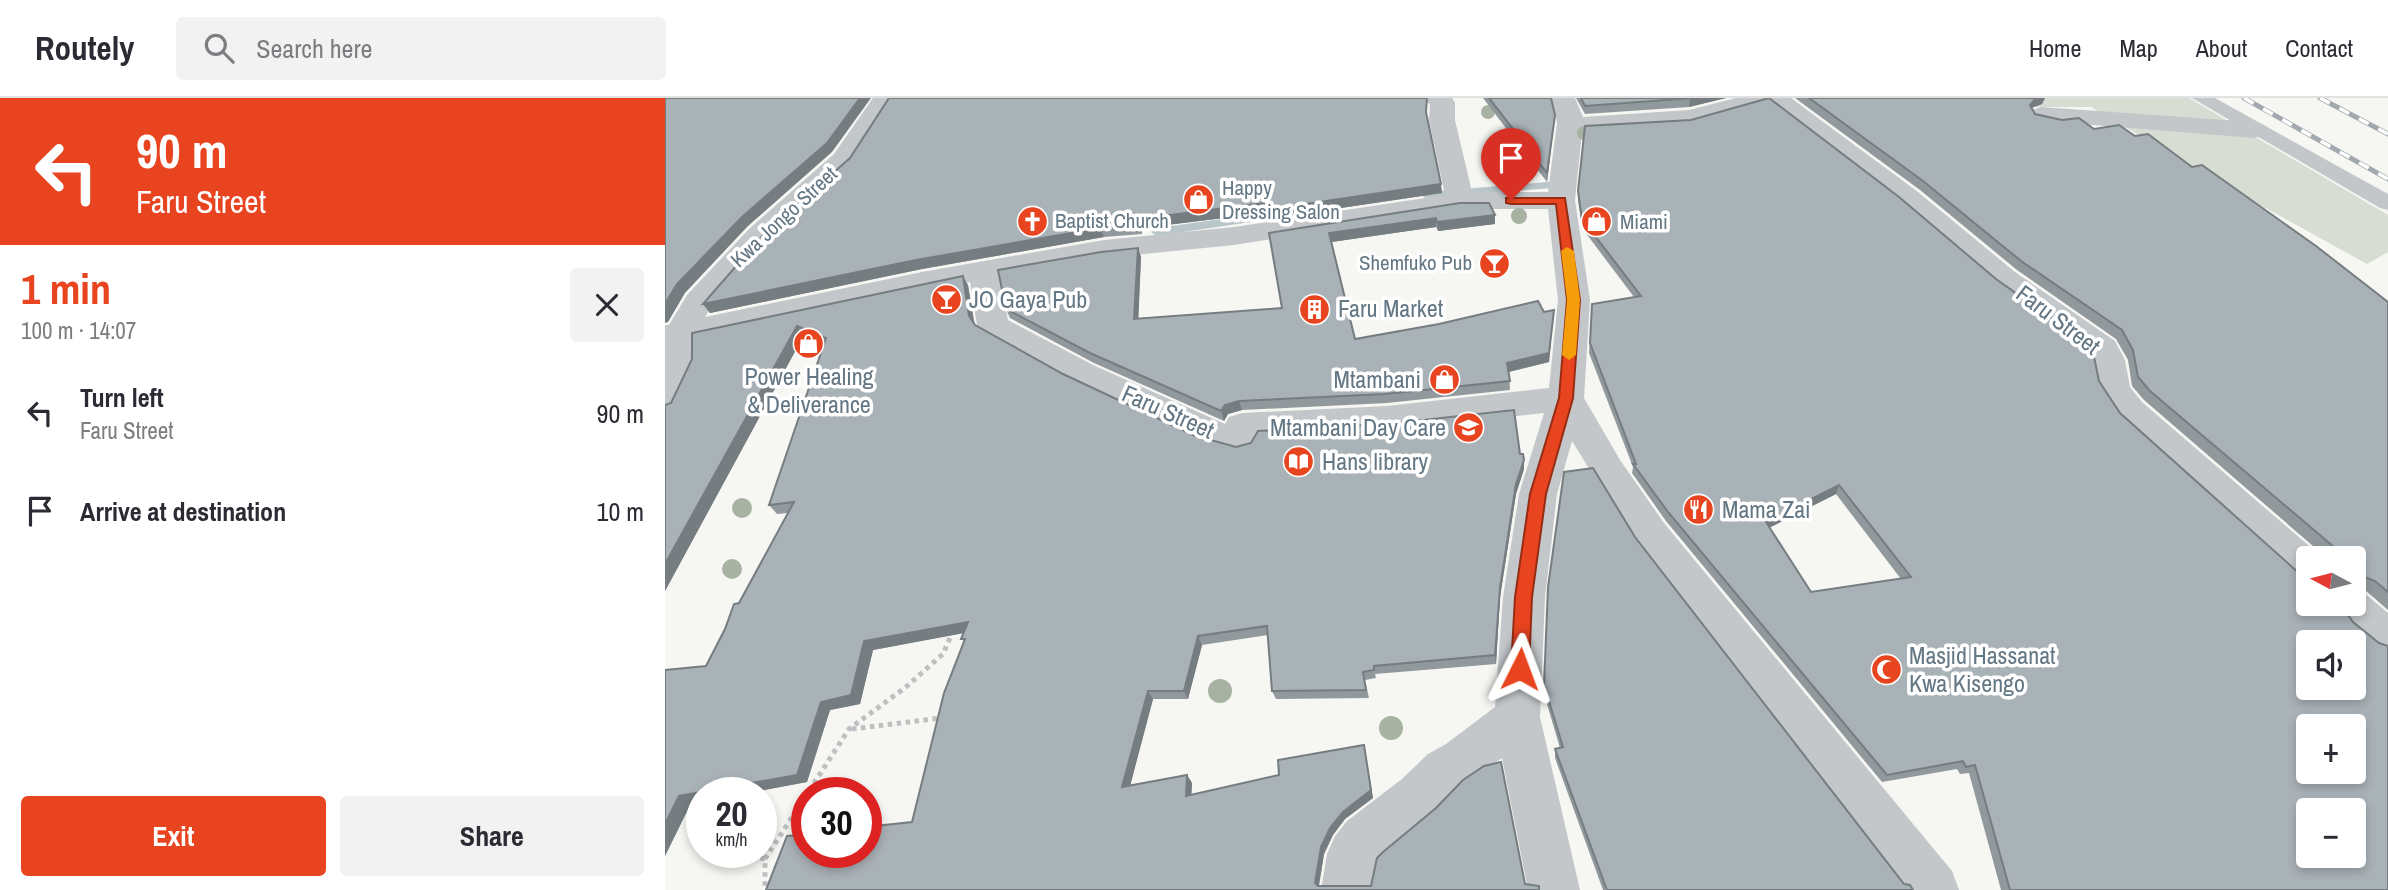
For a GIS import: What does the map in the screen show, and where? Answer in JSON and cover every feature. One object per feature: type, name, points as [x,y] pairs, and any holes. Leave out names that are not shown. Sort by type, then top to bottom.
[{"type":"street","name":"Kwa Jongo Street","points":[[672,335],[760,234],[844,160],[885,98]]},
{"type":"street","points":[[1436,98],[1443,103],[1441,120],[1460,201]]},
{"type":"street","points":[[1554,890],[1517,717],[1524,597],[1538,494],[1566,398],[1574,300],[1561,200],[1567,110],[1610,124],[1690,118],[1764,98]]},
{"type":"street","name":"Faru Street","points":[[1775,98],[1908,198],[2004,279],[2103,349],[2108,360],[2113,390],[2129,411],[2296,558]]},
{"type":"street","points":[[2041,115],[2255,130]]},
{"type":"street","points":[[665,402],[681,367],[672,335],[982,270],[1104,248],[1234,236],[1460,201],[1561,200]]},
{"type":"street","name":"Faru Street","points":[[982,270],[993,326],[1081,373],[1211,433],[1240,441],[1241,426],[1278,422],[1324,423],[1448,413],[1566,398]]},
{"type":"street","points":[[1566,398],[1607,470],[1650,534],[1933,890]]},
{"type":"street","points":[[2362,616],[2388,639]]},
{"type":"street","points":[[1347,890],[1353,854],[1365,839],[1419,796],[1444,770],[1463,760],[1517,717]]},
{"type":"lane","points":[[2201,98],[2388,203]]},
{"type":"path","points":[[777,840],[849,729],[906,687],[943,654],[958,620]]},
{"type":"path","points":[[849,729],[954,717]]},
{"type":"path","points":[[765,868],[765,890]]},
{"type":"shaded area","points":[[2023,98],[2189,98],[2388,215],[2388,252],[2367,264],[2091,107],[2036,107]]},
{"type":"building","points":[[665,98],[860,98],[827,143],[742,217],[677,284],[665,304]]},
{"type":"building","points":[[889,98],[1427,98],[1426,112],[1441,184],[1265,210],[1264,203],[1139,219],[1139,224],[1100,228],[916,260],[703,304],[765,233],[850,158]]},
{"type":"building","points":[[1489,98],[1551,98],[1555,115],[1547,173]]},
{"type":"building","points":[[1581,98],[1693,98],[1585,106]]},
{"type":"building","points":[[1769,98],[1899,197],[1996,279],[2092,347],[2099,381],[2120,413],[2296,570],[2296,616],[2349,616],[2363,630],[2296,630],[2296,700],[2366,700],[2366,632],[2379,643],[2388,646],[2388,890],[2010,890],[1975,765],[1966,767],[1963,761],[1887,775],[1668,512],[1633,464],[1636,464],[1590,343],[1592,304],[1641,296],[1582,219],[1578,191],[1585,126],[1691,120]],"holes":[[[1839,485],[1911,577],[1811,592],[1766,522]]]},
{"type":"building","points":[[1809,98],[2038,98],[2030,105],[2035,114],[2062,120],[2079,118],[2094,129],[2119,125],[2135,136],[2148,134],[2192,167],[2202,165],[2316,246],[2388,302],[2388,592],[2366,577],[2366,546],[2333,546],[2150,391],[2138,377],[2133,350],[2122,330],[2021,261],[1923,181]]},
{"type":"building","points":[[1460,203],[1489,203],[1495,215],[1437,222],[1436,218],[1329,233],[1355,339],[1439,324],[1538,301],[1544,312],[1554,310],[1549,353],[1507,363],[1510,381],[1385,394],[1239,401],[1225,405],[1221,411],[1090,353],[1006,309],[998,270],[1138,248],[1134,319],[1282,308],[1269,233]]},
{"type":"building","points":[[963,276],[969,316],[975,325],[1063,374],[1193,435],[1236,447],[1251,443],[1258,431],[1386,424],[1514,410],[1520,454],[1523,454],[1524,460],[1516,484],[1500,588],[1495,655],[1374,666],[1374,670],[1363,672],[1366,690],[1272,691],[1267,626],[1198,636],[1184,691],[1148,691],[1122,787],[1187,775],[1186,796],[1279,775],[1278,760],[1364,745],[1371,790],[1343,812],[1330,828],[1321,847],[1315,883],[1318,886],[1371,886],[1377,858],[1383,852],[1436,808],[1463,780],[1484,766],[1501,762],[1525,884],[1539,886],[1539,890],[766,890],[775,868],[777,868],[787,836],[791,836],[791,868],[882,868],[882,825],[912,822],[944,693],[965,639],[961,639],[968,622],[864,641],[851,695],[821,702],[797,775],[777,779],[686,777],[686,795],[679,796],[665,824],[665,670],[706,666],[734,604],[739,603],[794,502],[769,505],[826,338],[797,326],[665,564],[665,405],[671,403],[692,359],[692,333]]},
{"type":"building","points":[[1593,468],[1635,537],[1904,884],[1910,885],[1913,890],[1607,890],[1555,749],[1563,747],[1544,685],[1548,587],[1564,472]]},
{"type":"waterway","points":[[1426,195],[1565,184],[1565,179]]},
{"type":"waterway","points":[[1157,232],[1287,214]]},
{"type":"railway","points":[[2244,98],[2388,179]]},
{"type":"railway","points":[[2320,98],[2388,134]]},
{"type":"slow traffic","points":[[1567,251],[1574,300],[1569,355]]},
{"type":"place","name":"Happy Dressing Salon","points":[[1199,200]]},
{"type":"place","name":"Baptist Church","points":[[1032,221]]},
{"type":"place","name":"Miami","points":[[1597,222]]},
{"type":"place","name":"Shemfuko Pub","points":[[1495,263]]},
{"type":"place","name":"JO Gaya Pub","points":[[946,300]]},
{"type":"place","name":"Faru Market","points":[[1315,309]]},
{"type":"place","name":"Power Healing & Deliverance","points":[[809,343]]},
{"type":"place","name":"Mtambani","points":[[1444,380]]},
{"type":"place","name":"Mtambani Day Care","points":[[1469,428]]},
{"type":"place","name":"Hans library","points":[[1299,462]]},
{"type":"place","name":"Mama Zai","points":[[1699,510]]},
{"type":"place","name":"Masjid Hassanat Kwa Kisengo","points":[[1886,670]]},
{"type":"route","points":[[1511,200],[1561,200],[1574,300],[1566,398],[1538,494],[1524,597],[1520,669]]}]
